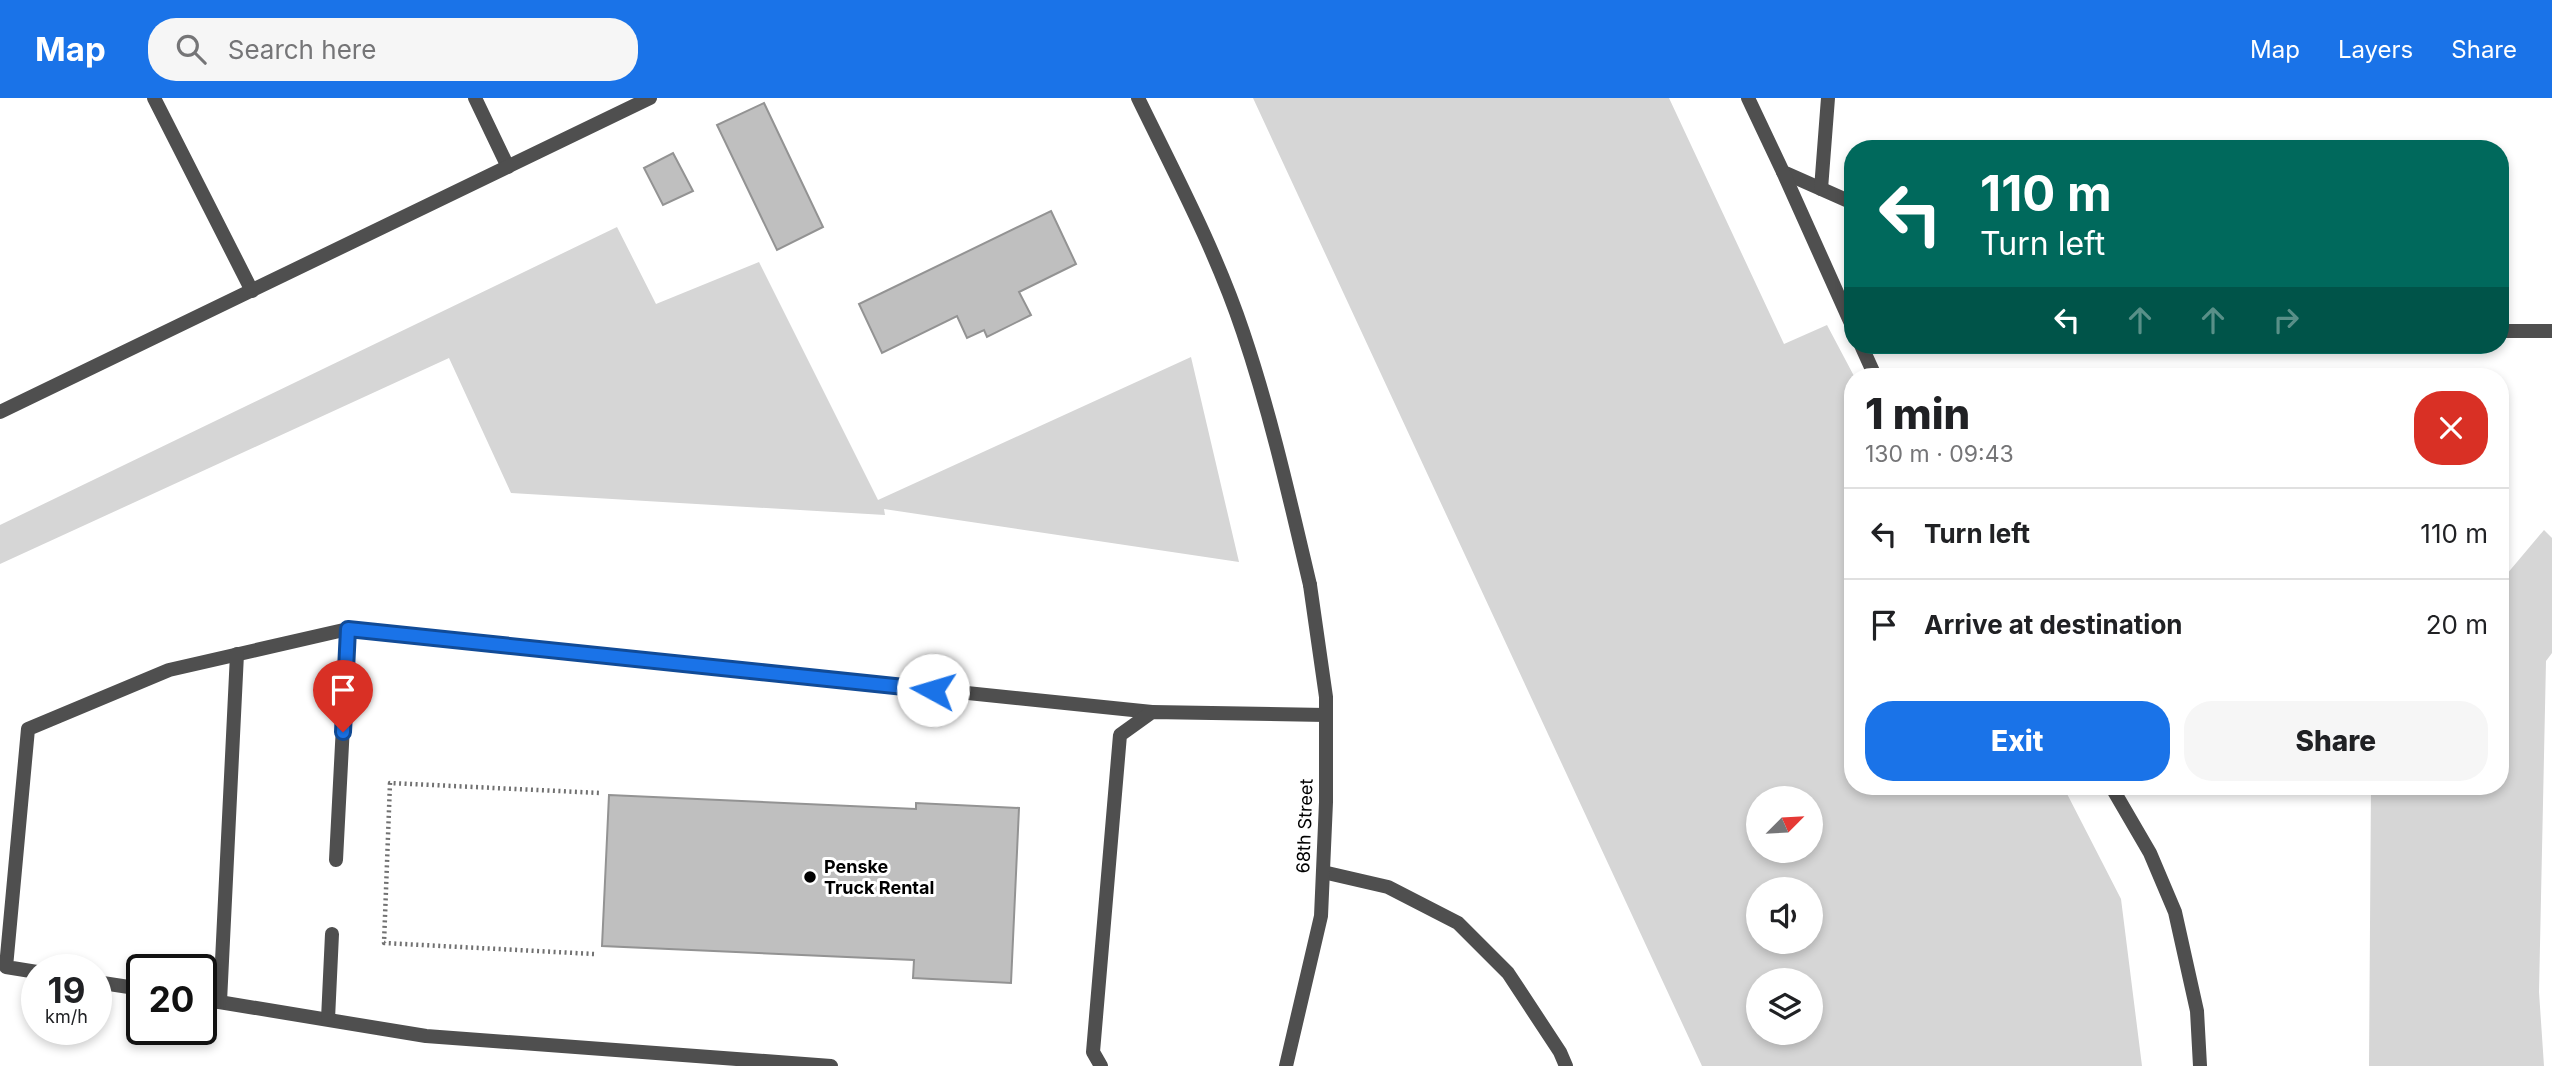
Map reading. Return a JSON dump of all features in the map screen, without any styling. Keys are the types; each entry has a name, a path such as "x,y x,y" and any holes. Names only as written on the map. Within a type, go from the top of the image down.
{"street":[{"path":"155,98 252,291"},
{"path":"475,98 508,167"},
{"path":"0,412 650,98"},
{"name":"68th Street","path":"1138,98 1194,212 1242,329 1274,430 1310,585 1326,697 1326,802 1321,916 1286,1066"},
{"path":"1748,98 1844,308"},
{"path":"1821,189 1828,98"},
{"path":"1783,172 1844,199"},
{"path":"2509,331 2552,331"},
{"path":"21,969 6,967 28,729 169,670 348,629 1152,712 1326,715"},
{"path":"336,860 348,629"},
{"path":"220,1002 237,654"},
{"path":"1101,1066 1093,1052 1120,735 1152,712"},
{"path":"2116,795 2150,852 2175,912 2197,1011 2200,1066"},
{"path":"1322,872 1388,887 1458,923 1508,973 1560,1052 1566,1066"},
{"path":"328,1019 332,934"},
{"path":"217,1002 426,1035 831,1066"}],"path":[{"path":"594,954 384,943 390,783 600,793"}],"shaded area":[{"path":"1253,98 1669,98 1784,344 1827,325 1850,368 1844,368 1844,795 2068,795 2121,899 2142,1066 1702,1066"},
{"path":"617,227 656,304 759,262 878,500 1191,357 1239,562 884,509 885,515 511,493 449,358 0,564 0,525"},
{"path":"2544,530 2552,538 2552,653 2546,661 2539,992 2544,1066 2369,1066 2371,795 2509,795 2509,572"}],"building":[{"path":"764,103 823,227 777,250 717,125"},
{"path":"673,153 693,191 663,205 644,168"},
{"path":"1051,211 1076,264 1019,292 1031,315 987,337 984,330 967,338 957,316 882,353 859,304"},
{"name":"Penske Truck Rental","path":"609,795 916,809 916,803 1019,808 1011,983 913,978 914,960 602,946"}],"place":[{"name":"Penske Truck Rental","path":"810,877"}],"route":[{"path":"343,732 348,629 933,690"}]}
